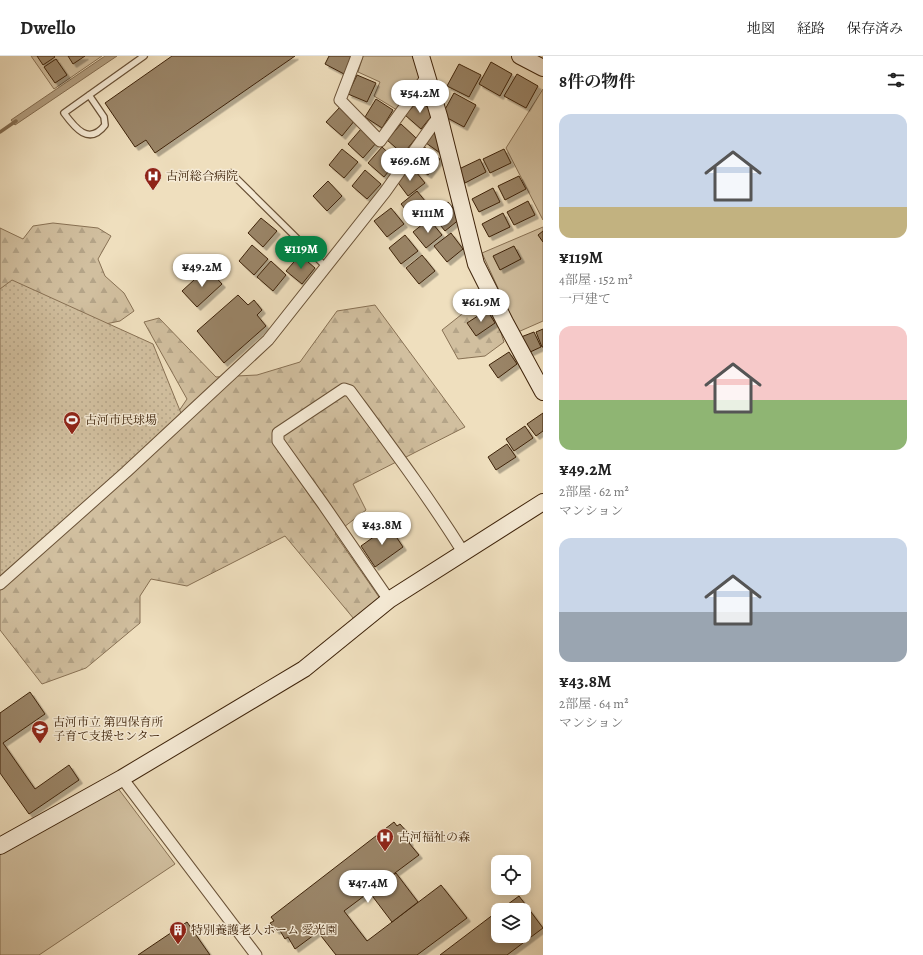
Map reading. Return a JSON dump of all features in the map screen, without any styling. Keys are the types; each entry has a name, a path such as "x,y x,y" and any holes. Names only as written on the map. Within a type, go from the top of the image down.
{"street":[{"path":"357,56 340,100 380,140 428,76"},
{"path":"420,56 428,76 439,116 476,264 505,322 543,392"},
{"path":"526,57 543,68"},
{"path":"0,584 245,363 268,340 385,192 439,116"},
{"path":"389,600 278,441 278,433 344,389 350,392 395,452 463,552"},
{"path":"0,846 122,778 304,669 389,600 543,502"},
{"path":"122,778 256,955"}],"lane":[{"path":"89,95 104,117 105,124 100,132 91,135 84,134 74,126 64,113 89,95 144,56"},
{"path":"231,173 326,267"}],"green space":[{"path":"31,56 102,56 54,89"},
{"path":"363,56 412,56 422,78 397,110 374,96 380,82 358,72"},
{"path":"543,89 543,220 506,148"},
{"path":"53,223 98,228 111,236 98,259 105,276 124,293 134,311 120,321 86,328 0,306 0,228 23,239 33,226"},
{"path":"543,227 543,321 518,332 482,253"},
{"name":"古河市民球場","path":"12,280 153,344 183,418 0,584 0,289"},
{"path":"476,303 495,315 504,342 485,356 458,359 442,330"},
{"path":"375,305 465,427 353,484 366,510 335,534 381,600 354,619 285,536 187,586 151,579 140,596 140,623 86,668 42,684 0,630 0,579 160,439 187,399 144,322 159,318 216,377 257,375 300,362 337,311"},
{"path":"117,787 175,864 39,955 0,955 0,853"}],"shaded area":[{"path":"105,56 117,56 15,125 11,120"}],"building":[{"path":"37,56 54,56 55,57 43,65"},
{"path":"68,56 85,56 73,64"},
{"path":"172,56 295,56 155,153 146,140 135,147 105,103"},
{"path":"329,56 353,56 344,74 325,64"},
{"path":"56,59 67,75 55,83 44,67"},
{"path":"491,62 512,74 500,96 479,84"},
{"path":"459,64 481,75 469,97 447,86"},
{"path":"517,74 538,86 526,108 504,96"},
{"path":"357,75 376,83 367,102 348,94"},
{"path":"454,93 476,105 464,127 442,115"},
{"path":"376,99 393,110 382,128 365,117"},
{"path":"419,100 434,113 421,129 405,115"},
{"path":"340,107 355,120 342,136 326,122"},
{"path":"401,124 416,138 403,154 387,140"},
{"path":"439,126 443,155 426,143"},
{"path":"361,129 377,142 363,158 348,144"},
{"path":"423,146 440,159 428,175 411,163"},
{"path":"382,147 397,161 384,177 368,163"},
{"path":"342,149 358,162 344,178 329,165"},
{"path":"504,149 511,163 490,173 483,159"},
{"path":"480,159 486,172 465,183 459,169"},
{"path":"412,167 425,183 408,196 396,180"},
{"path":"365,170 381,184 367,199 352,186"},
{"path":"519,176 526,189 505,200 498,186"},
{"path":"328,181 342,196 327,211 313,196"},
{"path":"493,188 500,202 479,212 472,199"},
{"path":"417,191 430,207 414,220 401,204"},
{"path":"528,201 535,215 514,225 507,212"},
{"path":"448,202 461,218 445,231 432,215"},
{"path":"391,208 404,224 387,237 374,221"},
{"path":"503,213 510,227 489,237 482,224"},
{"path":"261,218 277,231 263,247 248,233"},
{"path":"429,219 442,235 426,248 413,232"},
{"path":"543,231 543,242 538,235"},
{"path":"451,233 463,249 447,262 434,246"},
{"path":"405,235 418,251 401,264 389,248"},
{"path":"252,245 268,259 254,275 239,261"},
{"path":"514,246 521,259 500,270 493,256"},
{"path":"300,255 315,268 302,284 286,271"},
{"path":"422,255 435,271 419,284 406,268"},
{"path":"271,261 286,275 273,291 257,277"},
{"path":"207,268 222,284 197,307 182,291"},
{"path":"238,295 248,305 254,300 262,310 257,315 266,326 224,363 197,331"},
{"path":"487,310 495,323 476,336 467,323"},
{"path":"543,329 543,347 542,347 536,332"},
{"path":"534,332 541,347 528,353 521,337"},
{"path":"509,352 517,364 498,378 489,365"},
{"path":"543,413 543,431 536,436 527,424"},
{"path":"525,426 533,438 514,451 506,439"},
{"path":"507,444 516,457 496,470 488,457"},
{"path":"389,526 403,547 375,567 361,546"},
{"path":"30,692 45,714 3,743 35,789 69,765 79,780 29,814 0,773 0,713"},
{"path":"394,822 397,826 400,824 407,832 404,835 419,855 344,911 367,941 441,885 467,918 417,955 336,955 318,932 295,949 288,937 285,939 279,929 276,931 270,923 274,921 271,917"},
{"path":"396,873 418,902 392,922 370,893"},
{"path":"519,896 524,903 510,903"},
{"path":"531,912 543,928 531,937"},
{"path":"491,916 491,943 523,943 507,955 440,955"},
{"name":"特別養護老人ホーム 愛光園","path":"187,922 210,955 138,955"}],"waterway":[{"path":"0,132 16,121"}],"place":[{"name":"古河総合病院","path":"153,191"},
{"name":"古河市民球場","path":"72,435"},
{"name":"古河市立 第四保育所 子育て支援センター","path":"40,744"},
{"name":"古河福祉の森","path":"385,852"},
{"name":"特別養護老人ホーム 愛光園","path":"178,945"}]}
